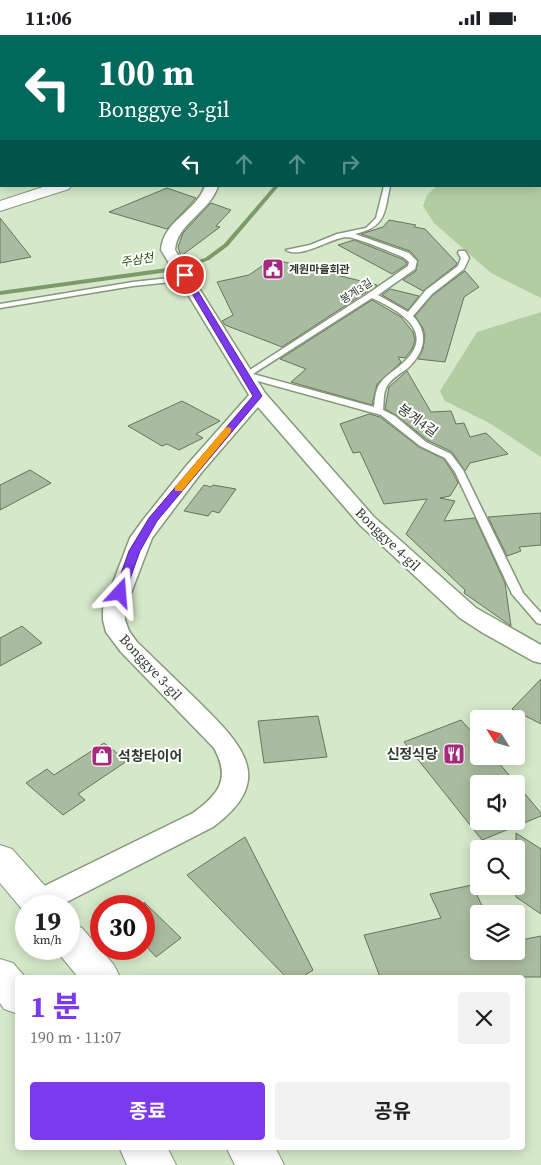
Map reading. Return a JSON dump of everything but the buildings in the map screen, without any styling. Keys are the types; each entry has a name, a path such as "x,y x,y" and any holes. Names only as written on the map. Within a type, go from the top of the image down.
{"street":[{"path":"0,206 60,187"},
{"path":"212,187 208,196 170,237 168,246 174,260 258,396"},
{"name":"Bonggye 4-gil","path":"258,396 367,521 439,587 478,621 541,655"},
{"name":"Bonggye 3-gil","path":"58,895 220,810 234,788 234,765 229,752 222,742 129,647 118,632 114,620 114,609 134,551 153,520 258,396"},
{"path":"0,859 31,895"},
{"path":"80,952 100,975"},
{"path":"0,975 15,993"},
{"path":"142,1150 154,1165"},
{"path":"250,1150 262,1165"}],"lane":[{"path":"290,250 312,247 347,234 368,229 379,219 387,187"},
{"name":"봉계3길","path":"246,375 372,295 412,267 413,261 406,255 347,234"},
{"path":"409,316 429,292 461,267 465,258 462,253"},
{"path":"0,306 186,277"},
{"path":"372,295 403,310 419,331 420,337 419,345 410,361 381,389 378,411"},
{"name":"봉계4길","path":"246,375 378,411 392,418 423,444 448,456 456,465 518,594 541,620"}],"green space":[{"path":"436,187 541,187 541,298 491,273 434,223 423,206 427,195"},
{"path":"541,312 541,457 491,424 445,401 440,391 477,332"}],"waterway":[{"name":"주삼천","path":"0,293 183,268 207,259 226,245 276,187"}],"slow traffic":[{"path":"178,489 228,430"}],"place":[{"name":"계원마을회관","path":"273,269"},
{"name":"신정식당","path":"454,754"},
{"name":"석창타이어","path":"102,756"}],"route":[{"path":"120,593 134,551 153,520 194,469 258,396 185,275"}]}
